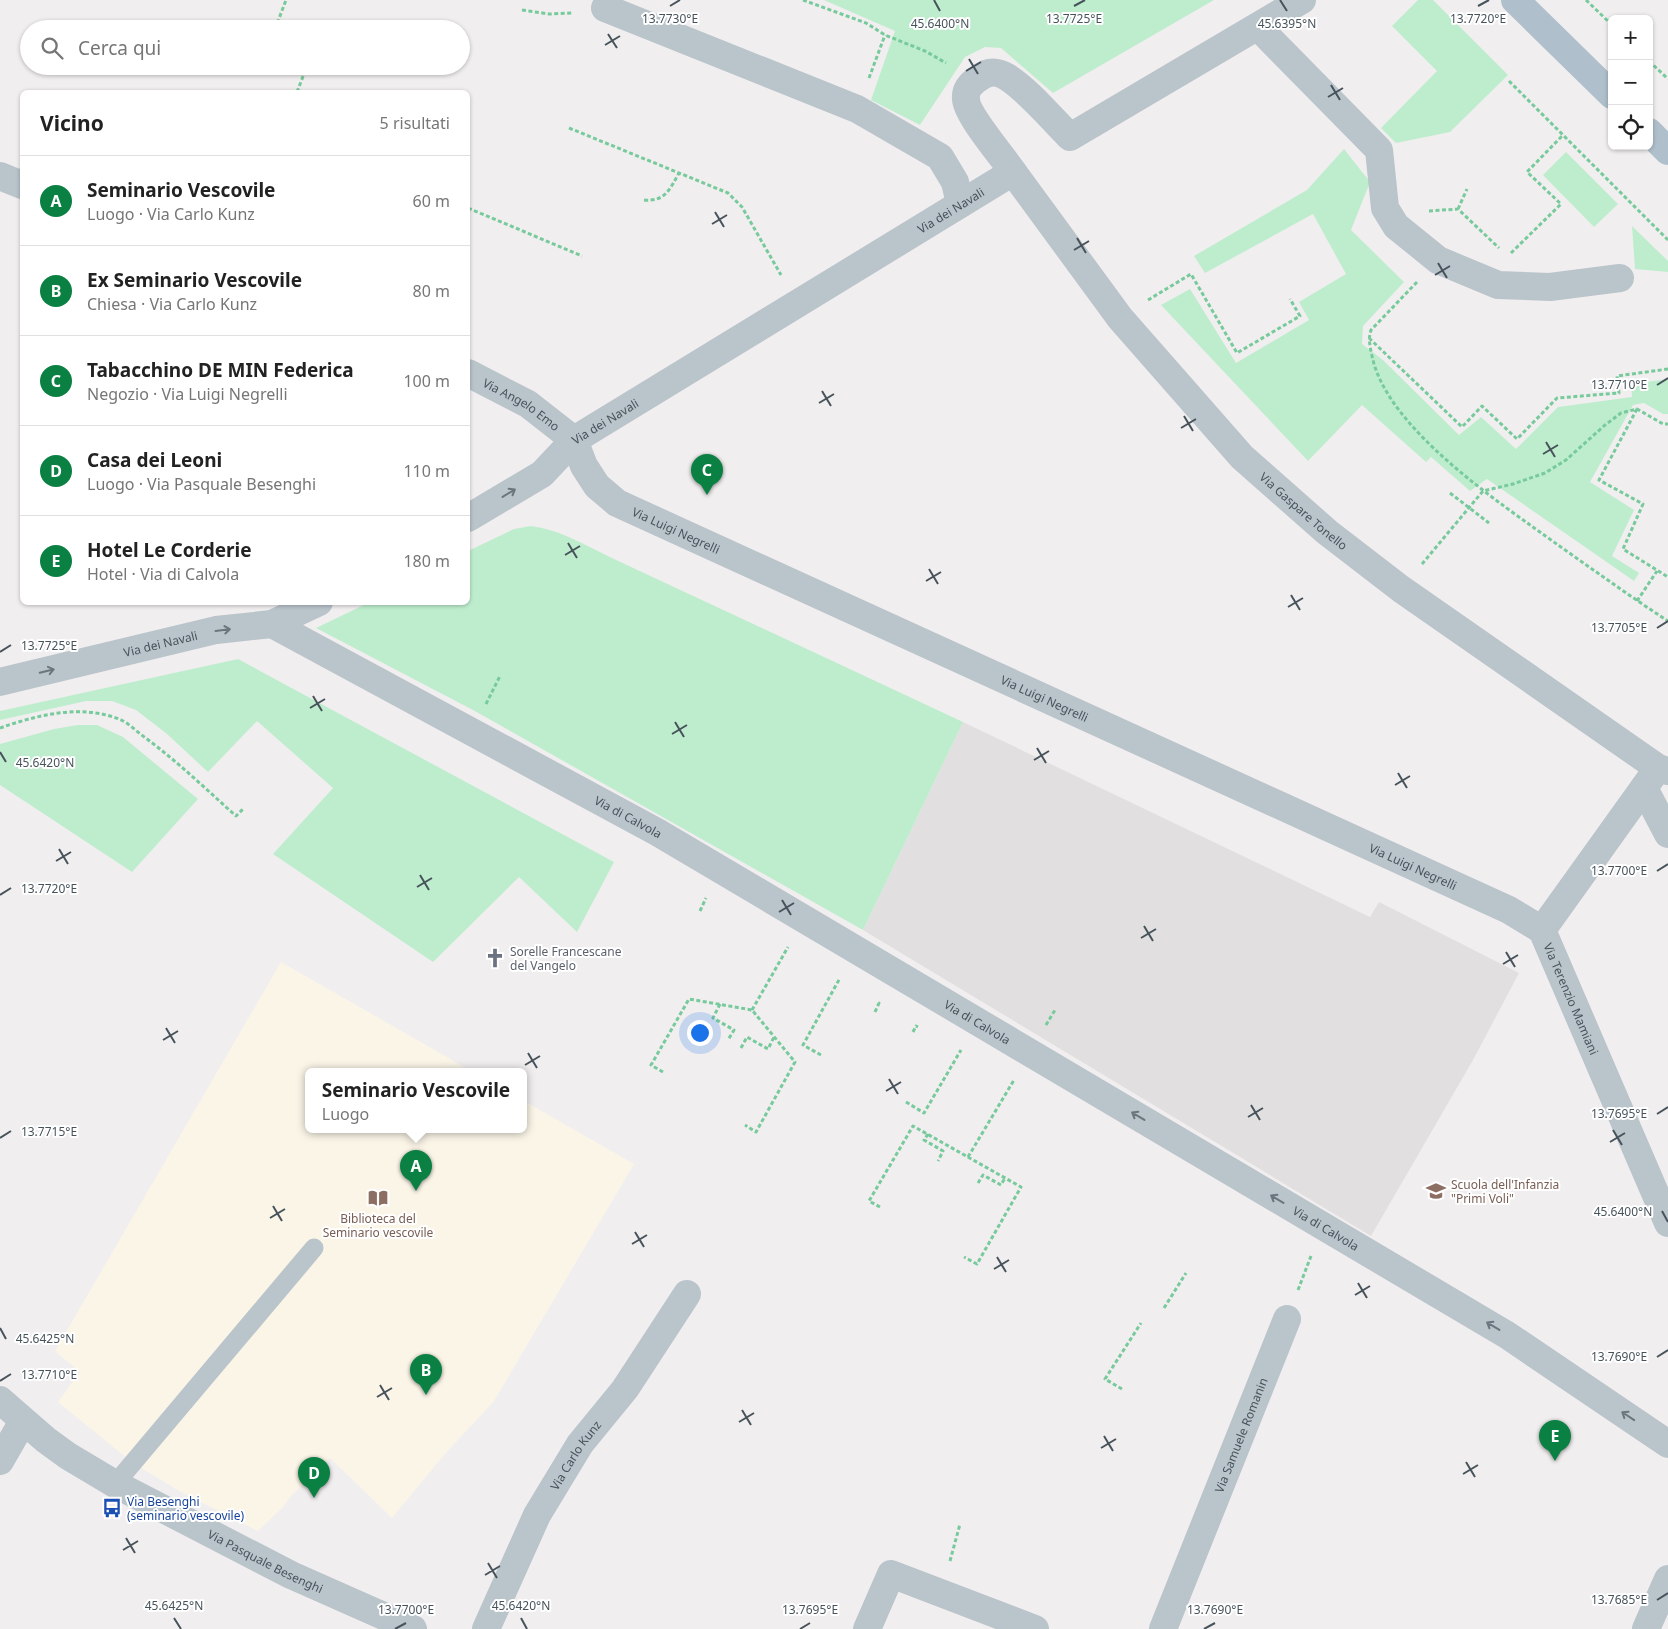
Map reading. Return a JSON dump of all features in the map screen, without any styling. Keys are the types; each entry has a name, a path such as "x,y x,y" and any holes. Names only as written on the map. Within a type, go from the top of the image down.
{"main road":[{"path":"1515,0 1608,91"},
{"path":"1653,136 1668,151"}],"street":[{"path":"1013,172 972,116 965,101 969,85 986,74 994,72 1006,76 1019,86 1070,137 1302,0"},
{"path":"605,8 856,109 940,157 955,182 960,204"},
{"path":"1258,27 1379,150 1385,208 1388,214 1396,226 1438,260 1498,285 1550,287 1620,278"},
{"name":"Via dei Navali","path":"470,517 542,474 574,440 1013,172"},
{"name":"Via Gaspare Tonello","path":"1013,172 1120,318 1242,457 1327,532 1401,589 1657,776"},
{"path":"0,176 20,184"},
{"name":"Via Angelo Emo","path":"470,375 528,404 574,440"},
{"name":"Via Luigi Negrelli","path":"574,440 584,466 597,486 617,503 1509,910 1542,930"},
{"name":"Via dei Navali","path":"0,682 216,630 272,624 313,605"},
{"name":"Via di Calvola","path":"272,624 658,832 1507,1335 1668,1444"},
{"path":"1657,776 1668,834"},
{"name":"Via Terenzio Mamiani","path":"1657,776 1542,930 1668,1223"},
{"name":"Via Carlo Kunz","path":"486,1629 537,1515 580,1444 625,1389 687,1294"},
{"name":"Via Samuele Romanin","path":"1163,1629 1287,1319"},
{"name":"Via Pasquale Besenghi","path":"0,1400 23,1421 68,1456 115,1484 291,1575 413,1629"},
{"path":"0,1461 23,1421"},
{"path":"867,1629 891,1574 1036,1629"},
{"path":"1646,1629 1668,1579"}],"lane":[{"path":"115,1484 314,1248"}],"path":[{"path":"278,20 286,0"},
{"path":"803,0 866,23 885,35 947,63 974,82"},
{"path":"1586,0 1608,21"},
{"path":"522,10 548,14 579,13 605,8"},
{"path":"856,109 885,35"},
{"path":"1653,65 1668,79"},
{"path":"298,90 304,75"},
{"path":"1509,81 1668,240"},
{"path":"569,128 728,193 742,207 782,276"},
{"path":"1508,256 1561,204 1528,172 1563,135"},
{"path":"644,200 653,201 662,198 671,188 679,173"},
{"path":"1458,209 1467,189"},
{"path":"470,209 582,256"},
{"path":"1388,214 1458,209 1500,249"},
{"path":"1438,260 1371,330 1369,338 1375,368 1393,402 1423,438 1483,491 1668,621"},
{"path":"1144,302 1191,274 1238,353 1300,316 1290,299"},
{"path":"1369,338 1462,426 1482,406 1517,439 1558,398 1618,392 1617,376 1668,369"},
{"path":"1637,409 1599,480 1644,504 1623,549 1668,577"},
{"path":"1420,566 1483,491 1545,474 1566,460 1621,413 1637,409 1663,424 1668,424"},
{"path":"1450,493 1489,523"},
{"path":"1637,601 1657,571"},
{"path":"485,707 500,676"},
{"path":"0,728 46,715 70,712 104,715 121,720 166,753 236,816 243,809"},
{"path":"752,1010 791,942"},
{"path":"821,1055 802,1045 843,973"},
{"path":"663,1072 651,1065 689,999 752,1010 795,1062 756,1132 745,1126"},
{"path":"720,1004 713,1018 734,1030 728,1040"},
{"path":"741,1048 747,1037 768,1049 774,1037"},
{"path":"906,1102 924,1113 964,1044"},
{"path":"968,1157 1019,1072"},
{"path":"880,1208 869,1200 913,1126 1021,1187 977,1264 964,1257"},
{"path":"928,1134 924,1140 943,1151 938,1161"},
{"path":"978,1183 983,1175 1001,1185 1005,1178"},
{"path":"1287,1319 1313,1250"},
{"path":"1164,1308 1186,1272"},
{"path":"1122,1389 1105,1379 1141,1323"},
{"path":"940,1593 960,1524"}],"shaded area":[{"path":"963,722 1370,917 1379,902 1519,973 1473,1060 1371,1236 863,930"},
{"path":"281,962 466,1068 305,1068 305,1133 527,1133 527,1103 634,1164 494,1401 443,1456 392,1518 330,1458 258,1531 181,1492 133,1463 58,1402 80,1372 55,1351"}],"green space":[{"path":"824,0 1214,0 1053,93 1001,48 985,47 965,57 920,125 871,100 895,31"},
{"path":"1418,0 1433,0 1508,75 1450,132 1396,143 1381,128 1437,71 1392,26"},
{"path":"1344,149 1370,182 1351,230 1404,282 1363,326 1362,344 1383,360 1459,435 1481,417 1516,449 1558,407 1632,397 1631,384 1668,379 1668,414 1663,414 1644,403 1633,405 1590,482 1634,510 1612,556 1639,573 1634,581 1487,479 1470,491 1431,457 1426,462 1362,405 1308,461 1161,305 1190,289 1236,363 1309,320 1299,302 1346,274 1313,214 1205,273 1194,256 1307,190"},
{"path":"1566,152 1618,204 1594,227 1543,175"},
{"path":"1632,226 1668,261 1668,272 1635,269"},
{"path":"531,526 553,531 574,539 963,722 863,930 473,710 316,628 364,605 470,605 470,550 514,529"},
{"path":"238,659 614,862 577,932 519,877 433,962 273,854 333,788 257,721 208,772 167,734 136,710 112,701 86,701 0,720 0,711"},
{"path":"78,725 97,725 123,737 198,799 132,872 0,785 0,744 54,729"}],"place":[{"name":"Tabacchino DE MIN Federica","path":"707,495"},
{"name":"Sorelle Francescane del Vangelo","path":"495,958"},
{"name":"Seminario Vescovile","path":"416,1191"},
{"name":"Scuola dell'Infanzia \"Primi Voli\"","path":"1436,1191"},
{"name":"Biblioteca del Seminario vescovile","path":"378,1198"},
{"name":"Ex Seminario Vescovile","path":"426,1395"},
{"name":"Hotel Le Corderie","path":"1555,1461"},
{"name":"Casa dei Leoni","path":"314,1498"},
{"name":"Via Besenghi (seminario vescovile)","path":"112,1508"}]}
